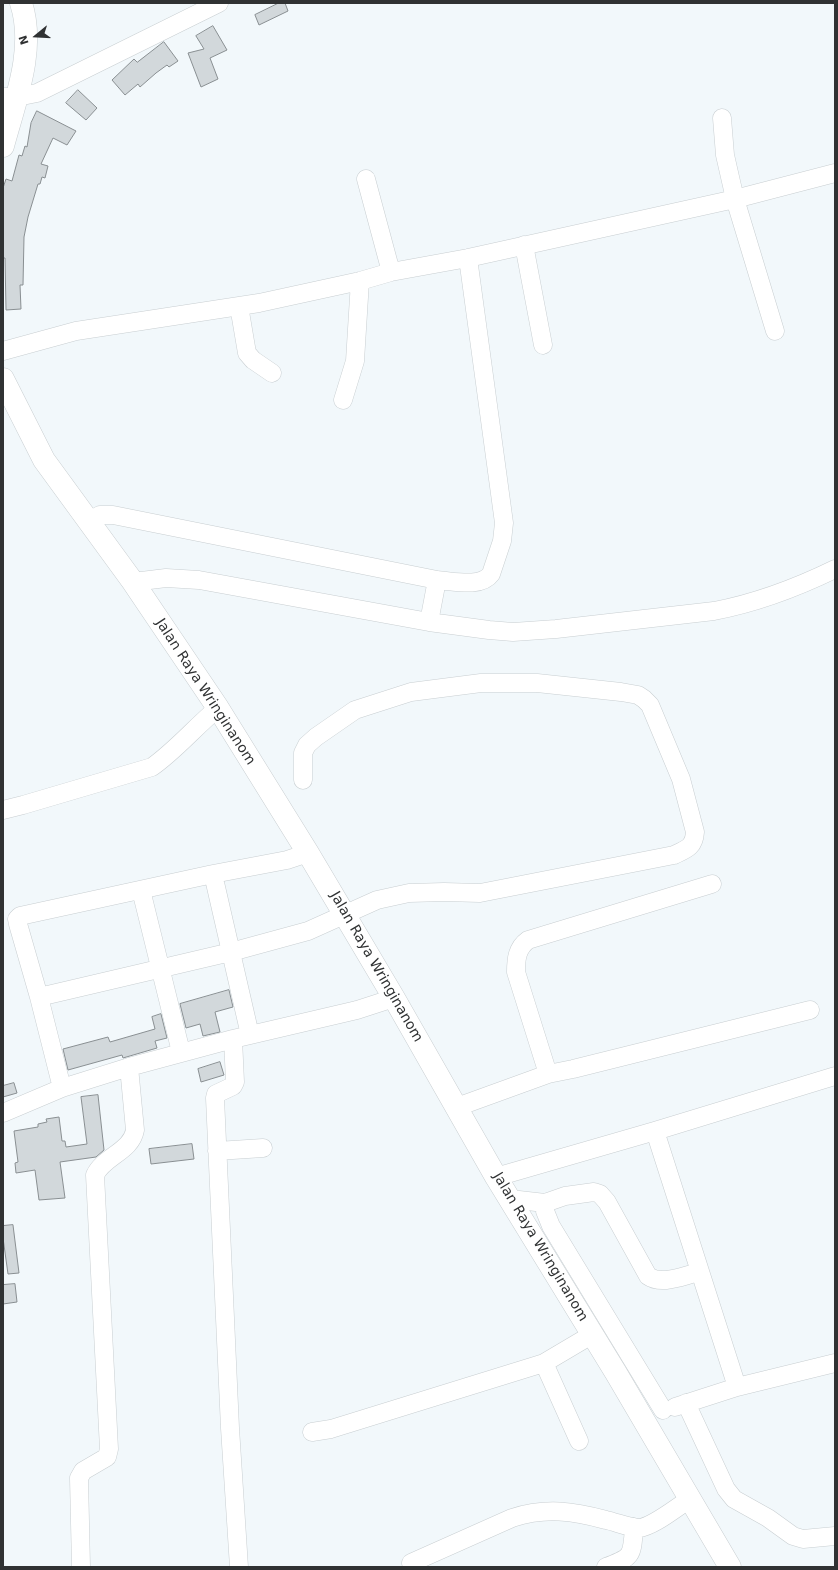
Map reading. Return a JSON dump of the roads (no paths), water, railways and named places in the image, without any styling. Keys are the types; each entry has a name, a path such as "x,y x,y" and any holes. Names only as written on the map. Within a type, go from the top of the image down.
{"main road":[{"path":"3,146 10,97 23,75 26,45 21,3"},
{"name":"Jalan Raya Wringinanom","path":"3,380 44,460 133,582 204,720 308,853 394,998 496,1176 593,1334 730,1567"}],"street":[{"path":"10,97 37,93 50,88 219,3"},
{"path":"722,118 725,155 734,199 774,331"},
{"path":"3,351 76,331 239,306 360,281 391,272 468,258 734,199 835,172"},
{"path":"366,179 391,272"},
{"path":"524,245 543,345"},
{"path":"89,521 100,515 113,515 437,580 476,583 488,579 491,574 504,532 504,523 468,258"},
{"path":"343,400 355,361 360,281"},
{"path":"239,306 244,345 247,352 253,360 272,373"},
{"path":"133,582 166,578 199,580 429,622 489,630 530,631 714,611 762,599 835,569"},
{"path":"429,622 437,580"},
{"path":"39,997 231,952 316,927 377,900 409,893 444,892 480,894 674,855 684,851 695,841 695,832 681,779 650,705 638,696 621,692 537,683 481,683 411,692 355,710 316,737 303,753 303,780"},
{"path":"3,810 152,767 204,720"},
{"path":"62,1088 39,997 18,924 17,919 20,916 279,861 308,853"},
{"path":"213,874 250,1035"},
{"path":"548,1074 516,972 516,961 521,945 528,940 712,884"},
{"path":"141,890 181,1052"},
{"path":"3,1113 62,1088 129,1067 181,1052 366,1007 394,998"},
{"path":"457,1107 548,1074 810,1010"},
{"path":"233,1039 236,1082 233,1086 216,1094 215,1098 230,1428 239,1567"},
{"path":"81,1567 79,1478 83,1471 107,1456 109,1449 95,1175 98,1170 117,1155 134,1138 136,1130 129,1067"},
{"path":"496,1176 655,1131 835,1076"},
{"path":"655,1131 736,1387"},
{"path":"217,1151 263,1148"},
{"path":"510,1199 545,1203 565,1196 584,1192 594,1192 600,1194 607,1202 648,1276 655,1280 663,1280 700,1272"},
{"path":"545,1203 545,1211 551,1226 663,1410"},
{"path":"312,1432 331,1429 548,1361 593,1334"},
{"path":"548,1361 579,1441"},
{"path":"642,1417 736,1387 835,1363"},
{"path":"686,1403 726,1489 734,1500 768,1518 793,1536 803,1539 835,1536"},
{"path":"410,1563 512,1518 528,1513 565,1511 585,1514 638,1528 658,1519 690,1499"},
{"path":"606,1567 623,1561 630,1555 633,1549 634,1527"}]}
